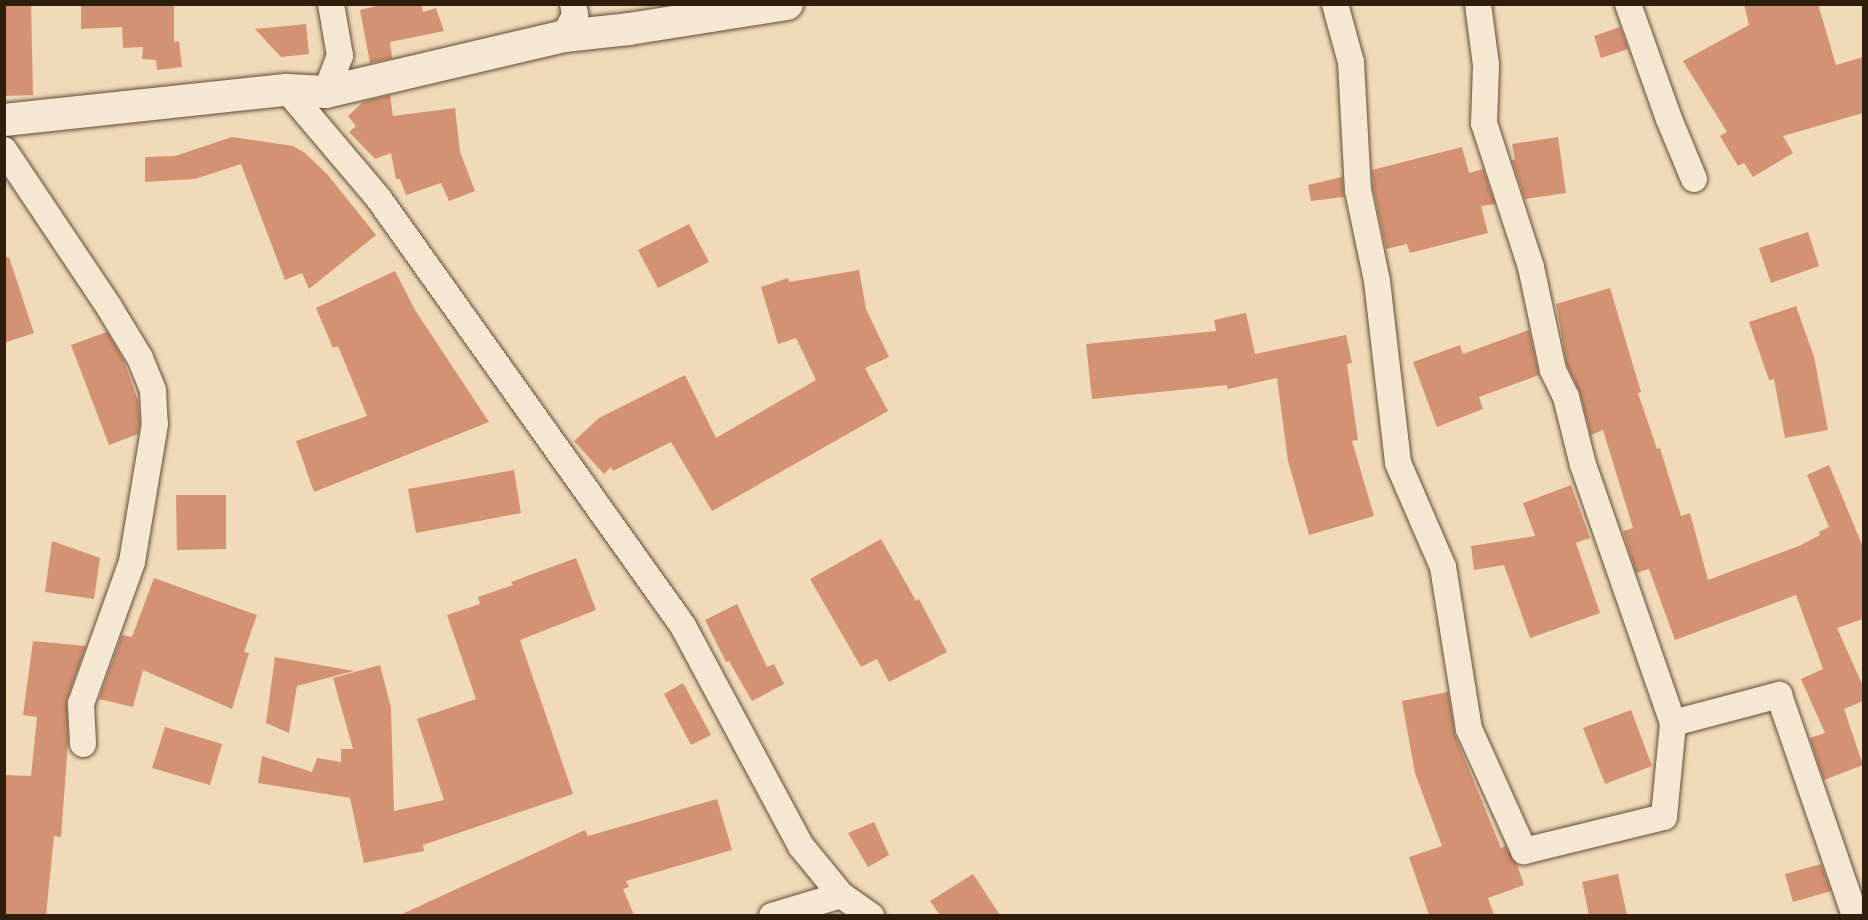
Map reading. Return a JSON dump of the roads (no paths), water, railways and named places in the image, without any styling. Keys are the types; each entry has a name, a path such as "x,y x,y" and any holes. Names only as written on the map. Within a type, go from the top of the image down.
{"street":[{"path":"326,92 340,56 331,4"},
{"path":"564,36 574,15 573,4"},
{"path":"1335,4 1351,62 1358,190 1377,281 1398,463 1443,567 1469,729 1524,851 1665,817 1673,723 1583,465 1566,396 1553,370 1531,267 1484,123 1486,65 1478,4"},
{"path":"1628,4 1669,119 1694,179"},
{"path":"4,120 287,90 326,92 564,36 780,5"},
{"path":"287,90 379,199 683,626 801,846 841,895 871,915"},
{"path":"4,150 109,307 140,358 153,391 154,424 132,562 89,675 89,688 81,704 83,744"},
{"path":"1673,723 1779,695 1855,915"},
{"path":"772,915 841,895"}]}
